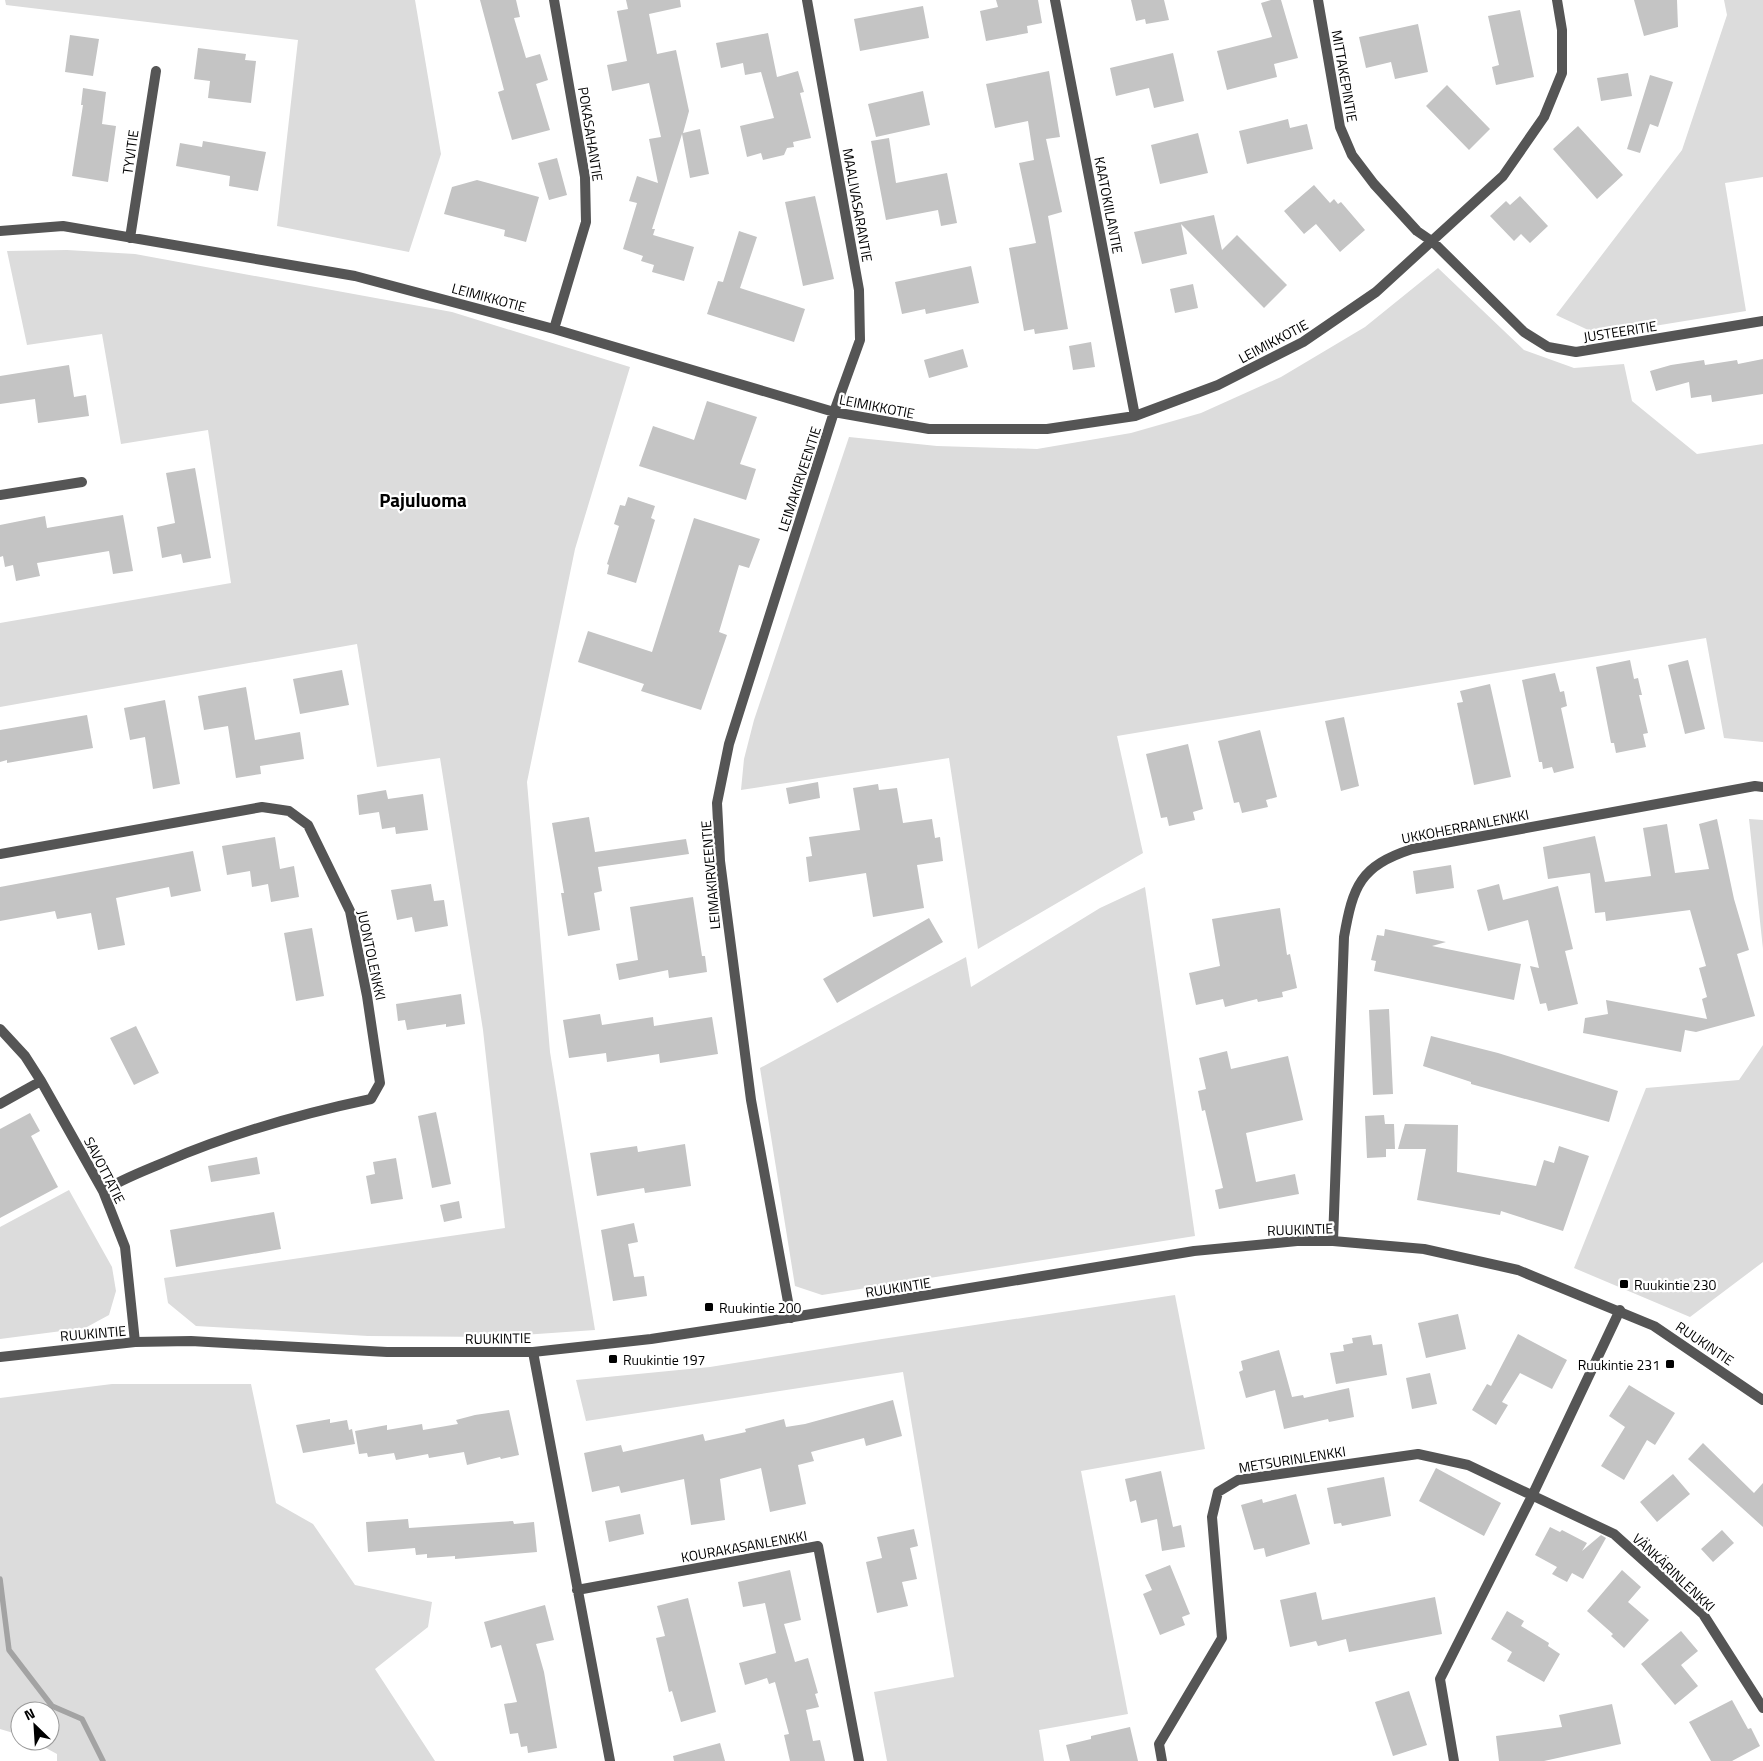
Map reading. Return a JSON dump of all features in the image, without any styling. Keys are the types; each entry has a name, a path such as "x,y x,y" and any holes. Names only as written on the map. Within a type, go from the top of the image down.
{"street":[{"name":"POKASAHANTIE","path":"554,0 585,176 586,222 554,328"},
{"name":"MAALIVASARANTIE","path":"807,0 859,290 860,340 834,412"},
{"name":"KAATOKIILANTIE","path":"1055,0 1135,416"},
{"name":"MITTAKEPINTIE","path":"1318,0 1340,127 1352,155 1374,184 1417,231 1433,242"},
{"name":"LEIMIKKOTIE","path":"0,231 64,226 355,276 554,328 834,412 928,429 1048,429 1135,416 1218,385 1303,342 1376,292 1433,242 1502,176 1544,117 1562,73 1562,30 1557,0"},
{"name":"TYVITIE","path":"130,238 156,71"},
{"name":"JUSTEERITIE","path":"1433,242 1524,332 1548,346 1576,352 1763,321"},
{"name":"LEIMAKIRVEENTIE","path":"791,1318 751,1100 720,861 717,803 729,744 834,412"},
{"path":"0,495 82,482"},
{"name":"UKKOHERRANLENKKI","path":"1333,1241 1344,937 1350,904 1356,887 1368,872 1390,856 1412,849 1755,786 1763,787"},
{"name":"JUONTOLENKKI","path":"0,854 262,807 289,811 308,825 350,910 367,996 380,1083 371,1099 318,1110 257,1127 195,1149 116,1183 103,1191"},
{"name":"SAVOTTATIE","path":"0,1029 25,1056 41,1081 103,1191 125,1247 135,1342"},
{"path":"0,1104 41,1081"},
{"name":"RUUKINTIE","path":"0,1357 135,1342 191,1341 387,1352 533,1352 651,1339 791,1318 1194,1251 1297,1241 1333,1241 1424,1249 1518,1270 1620,1310 1662,1331 1763,1400"},
{"path":"1454,1761 1440,1679 1532,1496 1620,1310"},
{"path":"533,1352 610,1761"},
{"name":"METSURINLENKKI","path":"1162,1761 1159,1744 1222,1638 1212,1517 1218,1492 1238,1480 1418,1454 1468,1465 1532,1496"},
{"name":"VÄNKÄRINLENKKI","path":"1532,1496 1614,1534 1703,1614 1763,1708"},
{"name":"KOURAKASANLENKKI","path":"577,1590 818,1546 859,1761"}],"shaded area":[{"path":"5,0 415,0 441,154 409,252 277,226 298,40 6,5"},
{"path":"1724,0 1763,0 1763,177 1725,183 1746,311 1599,335 1556,315 1682,150 1727,15"},
{"path":"67,250 135,254 452,312 630,367 575,549 527,782 550,1052 595,1330 493,1337 368,1336 196,1326 168,1303 164,1278 505,1228 483,1030 440,758 377,767 357,644 0,707 0,623 231,583 208,430 121,444 102,334 27,345 7,251"},
{"path":"1438,268 1524,350 1574,368 1624,364 1632,401 1697,454 1763,444 1763,742 1724,738 1706,638 1117,736 1143,853 978,949 949,758 741,790 744,759 754,720 849,437 937,446 1037,449 1131,433 1201,413 1281,377 1365,327"},
{"path":"1749,819 1763,820 1763,949"},
{"path":"1145,887 1195,1236 822,1295 795,1286 760,1068 966,957 971,987 1100,908"},
{"path":"1763,1045 1763,1262 1690,1317 1574,1268 1646,1088 1739,1080"},
{"path":"69,1190 112,1267 116,1291 109,1315 85,1328 0,1339 0,1227"},
{"path":"1175,1295 1205,1449 1081,1471 1128,1714 1039,1730 1044,1761 887,1761 874,1692 954,1677 903,1372 586,1421 576,1380 710,1367"},
{"path":"112,1384 251,1384 276,1503 313,1524 355,1585 432,1602 428,1627 375,1669 435,1761 57,1761 57,1754 51,1751 60,1751 60,1701 10,1701 10,1732 0,1729 0,1398"}],"building":[{"path":"480,0 516,0 520,17 514,18 526,58 540,54 548,80 536,84 550,130 512,140 498,92 504,90"},
{"path":"626,0 680,0 681,7 649,14 657,54 676,50 689,111 683,133 700,129 709,174 690,178 682,134 652,229 655,229 653,235 694,247 684,281 652,272 654,265 641,261 643,256 623,249 637,203 629,201 637,176 658,183 649,139 661,137 649,83 612,91 607,65 627,61 617,11 628,9"},
{"path":"996,0 1038,0 1042,23 1027,26 1028,33 986,41 980,11 998,7"},
{"path":"1131,0 1164,0 1169,20 1146,24 1145,19 1136,21"},
{"path":"1281,0 1298,58 1274,64 1277,77 1227,90 1217,51 1272,37 1261,3"},
{"path":"1634,0 1677,0 1678,27 1644,36"},
{"path":"923,6 929,38 860,51 854,19"},
{"path":"1520,10 1534,77 1496,85 1492,67 1499,65 1488,16"},
{"path":"1418,24 1428,72 1395,79 1391,62 1366,68 1359,37"},
{"path":"768,33 777,77 798,71 804,92 800,93 811,138 793,142 794,147 787,148 784,155 763,160 761,153 747,157 740,126 774,118 761,72 745,75 743,63 721,68 716,43"},
{"path":"70,35 99,39 93,76 65,72"},
{"path":"198,48 246,54 245,60 256,61 251,103 208,98 210,81 194,79"},
{"path":"1173,53 1184,101 1154,108 1149,88 1116,96 1110,68"},
{"path":"1049,71 1060,137 1046,139 1062,212 1048,216 1068,329 1035,334 1034,329 1024,331 1009,248 1036,243 1019,163 1034,160 1028,121 995,128 986,84"},
{"path":"1628,73 1632,96 1601,101 1597,78"},
{"path":"1650,75 1673,82 1658,127 1650,124 1640,153 1627,149"},
{"path":"1447,85 1490,129 1469,150 1426,106"},
{"path":"83,88 106,92 102,124 116,126 108,182 72,176 83,105 81,105"},
{"path":"923,91 930,125 876,137 868,104"},
{"path":"1288,119 1290,128 1307,124 1313,149 1247,164 1239,131"},
{"path":"1578,126 1623,175 1597,199 1553,149"},
{"path":"1198,133 1208,173 1160,184 1151,145"},
{"path":"889,138 896,183 947,173 957,223 941,226 938,210 886,220 871,141"},
{"path":"203,141 266,152 258,191 229,186 230,176 176,166 180,143 202,147"},
{"path":"557,158 567,195 549,200 538,163"},
{"path":"477,180 539,197 526,242 504,236 505,230 444,214 452,187"},
{"path":"1314,185 1330,203 1334,199 1338,204 1341,202 1365,230 1340,252 1316,224 1304,234 1284,211"},
{"path":"815,196 834,279 803,286 785,202"},
{"path":"1520,196 1548,226 1530,243 1521,234 1514,241 1490,216 1506,201 1510,205"},
{"path":"1214,215 1222,250 1237,235 1287,285 1264,308 1181,224 1187,254 1142,264 1134,232"},
{"path":"739,231 757,237 740,288 805,309 794,342 707,314 718,281 723,282"},
{"path":"971,266 979,303 926,314 925,309 902,314 895,282"},
{"path":"1193,284 1198,308 1175,313 1170,289"},
{"path":"1091,342 1095,367 1073,370 1069,346"},
{"path":"963,349 968,367 929,378 924,360"},
{"path":"1763,359 1763,394 1712,402 1711,395 1691,398 1689,382 1656,391 1650,371 1671,365 1704,360 1705,365 1737,360 1738,364"},
{"path":"69,365 74,397 86,395 89,416 38,423 35,399 0,404 0,376"},
{"path":"707,401 757,417 740,464 756,469 746,500 639,466 653,426 694,440"},
{"path":"195,468 211,558 183,563 181,554 162,558 157,527 175,523 166,473"},
{"path":"628,497 655,506 651,518 655,520 636,583 607,574 609,565 607,564 619,526 614,524 620,505 625,506"},
{"path":"123,515 133,571 113,574 109,551 37,563 40,576 16,581 13,565 5,567 3,556 0,557 0,525 45,516 47,528"},
{"path":"694,518 760,539 749,568 739,565 719,632 727,635 701,710 641,691 644,684 578,662 588,631 652,652"},
{"path":"1630,660 1634,679 1638,678 1642,695 1639,695 1648,733 1643,734 1646,747 1616,753 1614,743 1611,743 1596,667"},
{"path":"1688,660 1705,729 1685,734 1668,665"},
{"path":"342,670 349,705 300,714 293,679"},
{"path":"1555,673 1560,692 1564,691 1567,706 1561,708 1574,768 1554,773 1552,767 1543,769 1542,762 1539,762 1522,680"},
{"path":"1490,684 1511,777 1474,785 1457,703 1463,702 1460,691"},
{"path":"246,687 255,740 300,732 304,759 260,766 261,774 236,778 228,726 204,730 198,696"},
{"path":"165,700 180,784 153,789 145,737 130,740 124,708"},
{"path":"87,715 93,748 7,763 7,760 0,762 0,730"},
{"path":"1344,717 1359,786 1341,791 1325,721"},
{"path":"1260,730 1277,797 1266,800 1268,807 1242,813 1239,802 1234,803 1218,741"},
{"path":"1188,744 1203,809 1193,812 1195,820 1169,826 1167,817 1161,818 1146,754"},
{"path":"818,782 820,798 789,804 786,788"},
{"path":"878,784 879,790 897,788 903,823 932,819 935,838 940,837 943,861 917,865 924,908 873,917 866,873 809,882 806,857 812,856 809,837 860,830 853,788"},
{"path":"386,790 388,799 423,794 428,830 396,834 395,827 382,829 379,812 359,815 357,795"},
{"path":"589,817 595,852 686,839 689,854 598,867 602,891 594,893 600,930 568,936 561,893 564,893 552,823"},
{"path":"1717,819 1734,899 1749,950 1737,954 1755,1016 1696,1032 1685,1030 1681,1052 1583,1033 1585,1018 1608,1014 1606,1000 1707,1019 1702,999 1707,997 1699,968 1706,966 1690,910 1606,921 1605,912 1595,913 1590,873 1548,879 1543,847 1595,836 1605,882 1651,876 1643,828 1667,824 1675,873 1709,869 1699,824"},
{"path":"275,837 280,869 294,866 299,897 271,902 268,884 252,887 250,871 227,875 222,846"},
{"path":"193,851 201,891 171,897 169,887 116,898 125,945 98,950 91,913 57,919 55,911 0,921 0,887"},
{"path":"1451,865 1454,888 1416,894 1413,871"},
{"path":"431,884 434,901 444,900 448,926 415,932 412,917 397,920 391,890"},
{"path":"1499,884 1503,900 1558,886 1573,949 1565,951 1578,1004 1548,1011 1546,1003 1540,1004 1530,966 1539,968 1528,920 1488,931 1477,890"},
{"path":"693,897 702,956 705,956 707,972 669,978 668,970 619,980 616,964 638,960 630,907"},
{"path":"1280,908 1287,955 1290,954 1297,988 1282,992 1283,997 1258,1002 1257,999 1225,1007 1223,999 1196,1005 1189,973 1220,966 1212,919"},
{"path":"929,918 943,942 837,1003 823,979"},
{"path":"312,928 324,996 296,1001 284,933"},
{"path":"1385,929 1446,942 1432,946 1521,964 1514,1000 1374,971 1376,961 1371,960 1377,935 1384,936"},
{"path":"461,994 465,1024 446,1027 446,1024 407,1030 405,1020 398,1021 396,1004"},
{"path":"1389,1009 1393,1094 1373,1095 1369,1010"},
{"path":"600,1014 602,1025 653,1017 654,1026 712,1017 718,1054 660,1063 659,1054 607,1062 606,1053 569,1058 563,1020"},
{"path":"136,1026 159,1073 134,1085 110,1038"},
{"path":"1431,1036 1498,1053 1618,1091 1609,1122 1471,1084 1471,1082 1423,1066"},
{"path":"1227,1051 1231,1069 1288,1056 1303,1120 1246,1133 1256,1182 1295,1174 1299,1194 1219,1209 1215,1190 1223,1188 1205,1110 1202,1111 1198,1091 1206,1089 1199,1058"},
{"path":"436,1112 451,1184 432,1188 418,1116"},
{"path":"30,1113 40,1131 31,1136 58,1187 0,1218 0,1129"},
{"path":"1384,1115 1385,1124 1394,1124 1395,1149 1386,1149 1386,1157 1367,1158 1365,1116"},
{"path":"1405,1124 1458,1125 1457,1172 1536,1186 1544,1160 1554,1163 1559,1146 1589,1156 1563,1231 1501,1211 1500,1215 1417,1200 1426,1149 1398,1149"},
{"path":"685,1144 691,1186 645,1193 644,1188 597,1196 590,1153 637,1146 638,1152"},
{"path":"257,1157 260,1174 211,1182 208,1166"},
{"path":"396,1158 403,1199 371,1204 366,1176 375,1174 373,1162"},
{"path":"459,1201 462,1218 444,1222 440,1205"},
{"path":"274,1212 281,1249 176,1267 170,1230"},
{"path":"634,1223 638,1242 628,1244 634,1277 644,1276 647,1296 613,1301 601,1230"},
{"path":"1458,1314 1466,1349 1426,1358 1418,1323"},
{"path":"1518,1334 1567,1360 1552,1389 1520,1373 1502,1402 1508,1405 1496,1425 1472,1410 1487,1384 1491,1386"},
{"path":"1371,1335 1373,1345 1382,1344 1387,1375 1336,1384 1330,1353 1344,1351 1343,1345 1353,1343 1352,1338"},
{"path":"1279,1350 1292,1397 1303,1395 1304,1398 1349,1388 1354,1417 1329,1422 1328,1419 1284,1429 1275,1390 1246,1398 1239,1372 1243,1370 1241,1361"},
{"path":"1430,1373 1437,1404 1412,1409 1406,1378"},
{"path":"1629,1385 1675,1413 1655,1445 1647,1440 1624,1480 1601,1466 1625,1427 1609,1416"},
{"path":"893,1400 902,1436 866,1446 864,1438 811,1452 814,1461 798,1465 806,1504 770,1512 761,1468 720,1479 725,1520 691,1525 684,1479 621,1493 619,1486 592,1492 584,1453 621,1445 623,1452 703,1434 705,1441 746,1432 745,1429 784,1419 786,1427 805,1424"},
{"path":"509,1410 519,1455 501,1459 500,1457 467,1465 464,1452 429,1458 428,1454 396,1460 394,1453 368,1457 367,1453 359,1454 355,1431 387,1425 387,1430 422,1424 423,1430 458,1424 456,1420 475,1415"},
{"path":"330,1419 330,1423 347,1420 349,1430 352,1429 355,1444 303,1453 296,1425"},
{"path":"1703,1443 1754,1493 1763,1483 1763,1527 1688,1459"},
{"path":"1436,1468 1501,1503 1484,1536 1419,1501"},
{"path":"1161,1471 1173,1527 1181,1525 1185,1547 1162,1551 1157,1519 1141,1523 1136,1500 1130,1502 1125,1479"},
{"path":"1673,1474 1690,1494 1657,1522 1640,1502"},
{"path":"1384,1477 1391,1516 1342,1526 1341,1523 1334,1524 1327,1488"},
{"path":"1296,1494 1310,1544 1266,1557 1264,1548 1254,1550 1241,1505 1262,1499 1263,1503"},
{"path":"640,1514 644,1534 609,1542 605,1521"},
{"path":"408,1519 409,1528 513,1521 514,1524 534,1522 537,1552 455,1559 455,1556 427,1558 427,1554 416,1555 415,1548 368,1552 366,1522"},
{"path":"1550,1527 1560,1532 1562,1530 1587,1543 1582,1551 1601,1535 1606,1538 1583,1579 1572,1573 1567,1582 1552,1574 1557,1567 1535,1555"},
{"path":"914,1529 918,1546 910,1548 917,1579 902,1582 908,1606 877,1613 866,1562 882,1558 877,1537"},
{"path":"1722,1530 1734,1543 1713,1562 1701,1549"},
{"path":"1170,1565 1190,1614 1182,1617 1185,1625 1160,1635 1143,1594 1152,1590 1145,1575"},
{"path":"790,1570 801,1620 784,1624 795,1662 808,1658 818,1693 815,1694 819,1707 806,1710 813,1741 820,1740 825,1761 790,1761 784,1735 789,1734 775,1682 769,1684 767,1678 745,1685 739,1663 776,1653 765,1603 743,1607 738,1582"},
{"path":"1622,1570 1641,1587 1628,1602 1649,1620 1624,1648 1611,1636 1613,1634 1587,1611"},
{"path":"1316,1592 1322,1620 1435,1597 1442,1634 1349,1652 1346,1639 1318,1646 1316,1641 1290,1647 1280,1600"},
{"path":"688,1598 716,1712 681,1722 672,1691 669,1692 656,1638 665,1636 657,1606"},
{"path":"545,1605 554,1640 536,1644 544,1672 557,1748 528,1753 527,1746 521,1747 518,1733 510,1734 504,1704 517,1702 501,1645 491,1648 484,1622"},
{"path":"1507,1611 1524,1621 1521,1626 1549,1643 1548,1646 1560,1654 1544,1682 1507,1661 1512,1652 1491,1639"},
{"path":"1681,1631 1698,1651 1681,1665 1698,1686 1675,1705 1641,1664"},
{"path":"1409,1691 1427,1745 1393,1756 1375,1702"},
{"path":"1732,1700 1748,1729 1751,1728 1760,1746 1732,1761 1711,1761 1689,1722"},
{"path":"1612,1704 1621,1744 1544,1761 1499,1761 1496,1736 1562,1727 1559,1715"},
{"path":"1130,1727 1138,1761 1070,1761 1066,1745 1091,1739 1091,1736"},
{"path":"720,1743 725,1761 674,1761 673,1756"}],"waterway":[{"name":"Pajuluoma","path":"0,1579 9,1650 52,1706 82,1719 103,1761"}],"place":[{"name":"Ruukintie 230","path":"1624,1284"},
{"name":"Ruukintie 200","path":"709,1307"},
{"name":"Ruukintie 197","path":"613,1359"},
{"name":"Ruukintie 231","path":"1670,1364"}],"district":[{"name":"Pajuluoma","path":"423,499"}]}
